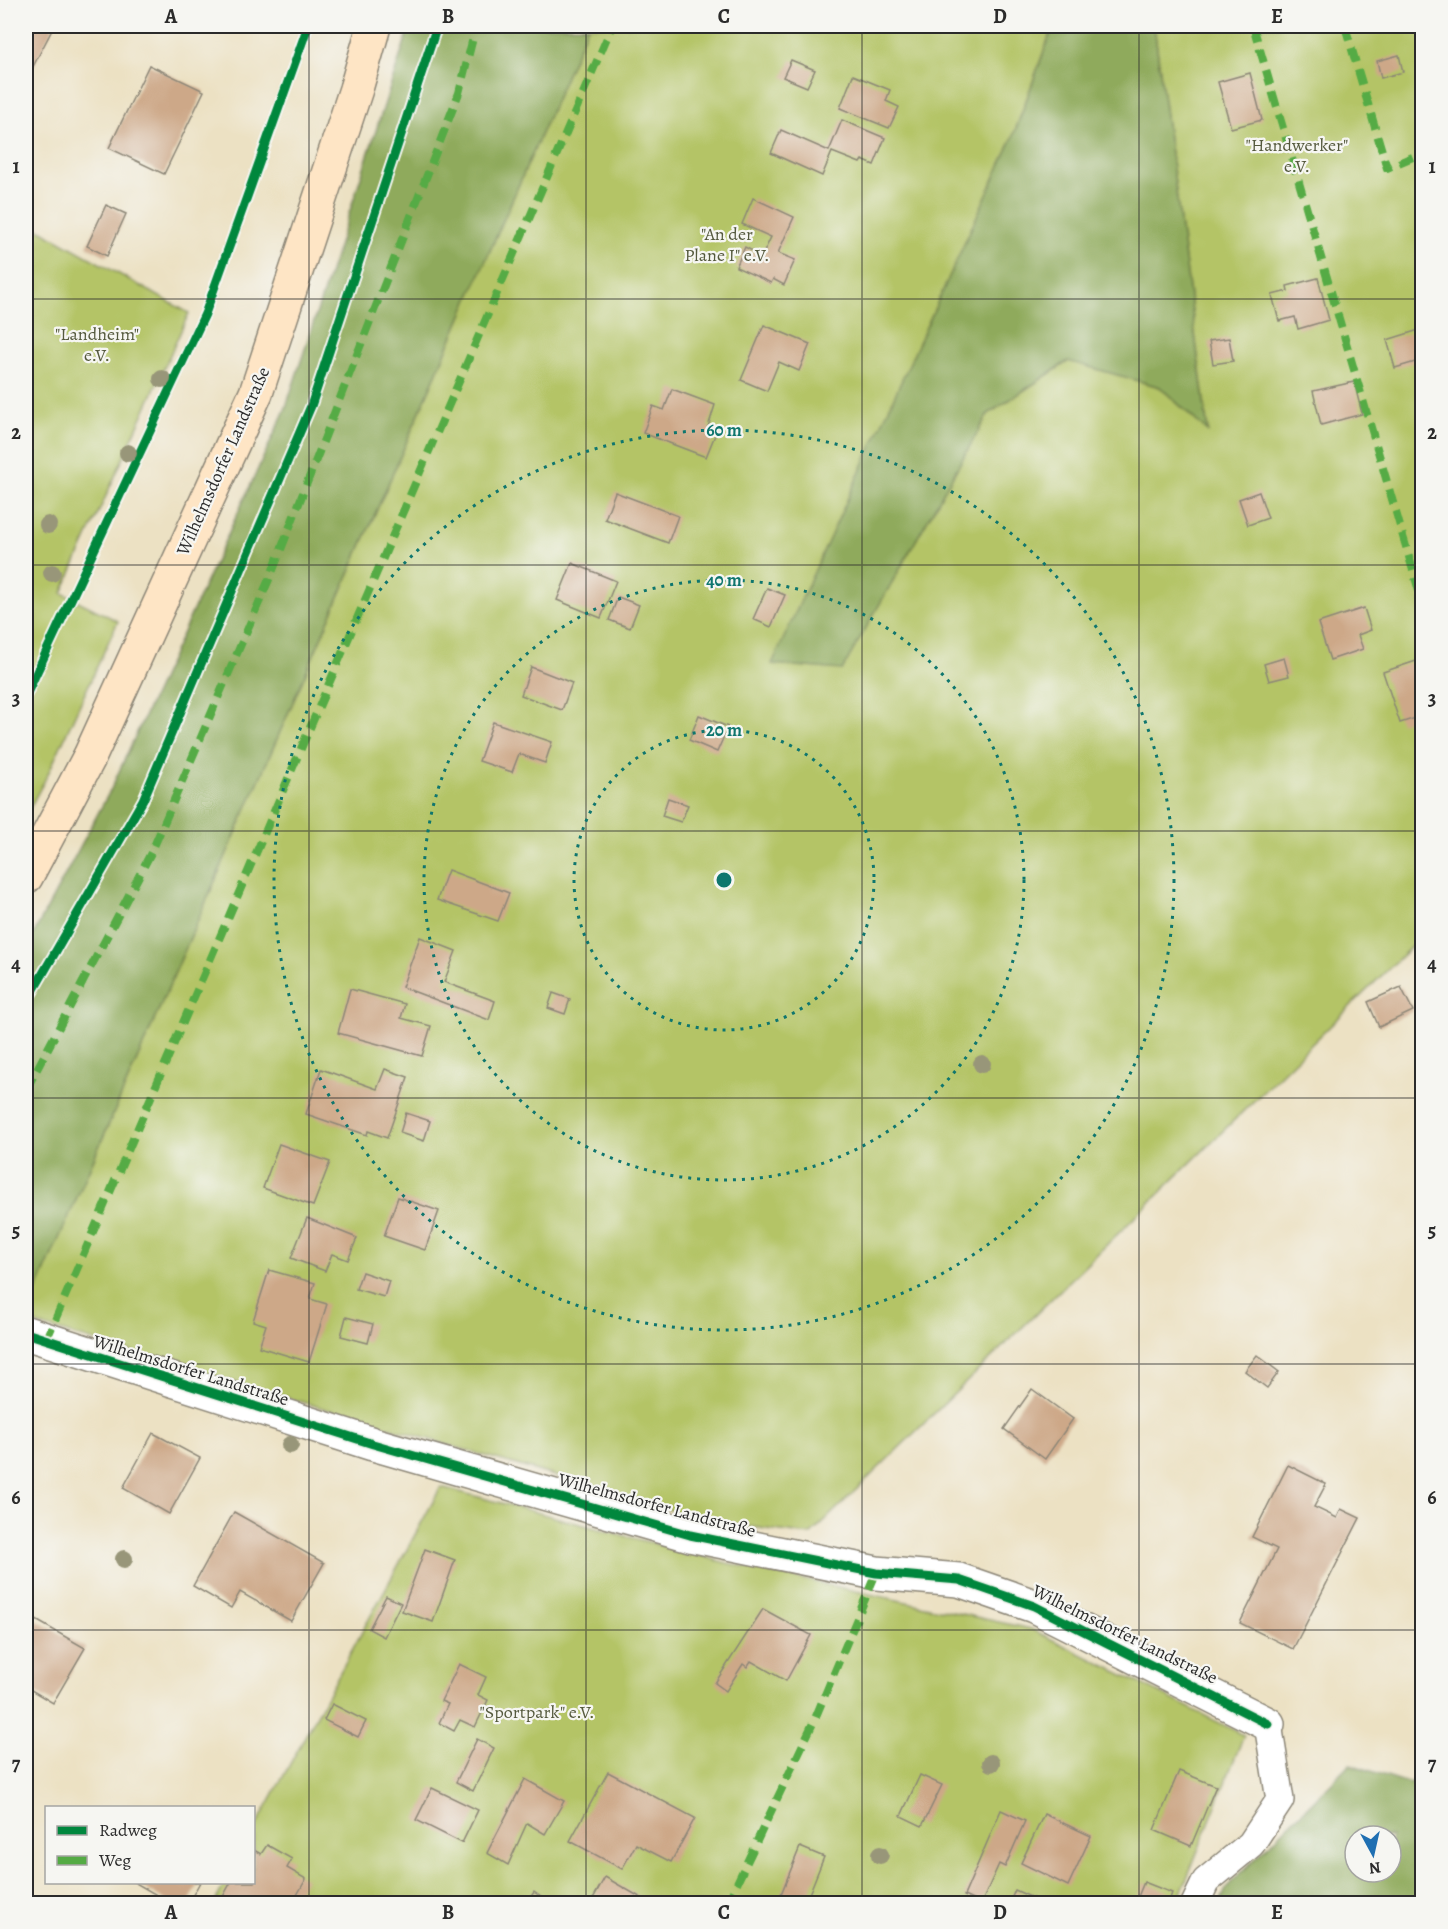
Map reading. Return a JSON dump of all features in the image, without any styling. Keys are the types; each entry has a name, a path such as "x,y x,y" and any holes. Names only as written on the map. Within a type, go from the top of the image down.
{"main road":[{"name":"Wilhelmsdorfer Landstraße","path":"26,877 90,756 256,393 352,101 374,26"}],"street":[{"name":"Wilhelmsdorfer Landstraße","path":"26,1333 373,1444 690,1535 876,1573 959,1580 1034,1606 1268,1724"}],"lane":[{"name":"Wilhelmsdorfer Landstraße","path":"1195,1904 1206,1881 1251,1844 1280,1800 1268,1724"}],"green space":[{"path":"410,26 588,26 26,1314 26,948 111,789 285,410"},
{"path":"588,26 1053,26 1013,137 842,670 988,414 1069,361 1160,387 1208,431 1154,26 1422,26 1422,942 1412,946 810,1535 708,1521 26,1321 26,1314"},
{"path":"1053,26 1154,26 1208,432 1160,387 1068,361 988,414 842,670 772,664 1013,137"},
{"name":"\"Landheim\" e.V.","path":"26,222 189,313 62,593 118,621 48,774 26,815"},
{"name":"\"Sportpark\" e.V.","path":"441,1487 727,1563 1031,1629 1244,1735 1177,1903 214,1904 224,1884 255,1884 255,1828"},
{"path":"1350,1764 1411,1784 1422,1773 1422,1903 1220,1903 1227,1887"}],"building":[{"path":"26,26 54,26 26,80"},
{"path":"1399,55 1403,72 1381,78 1377,61"},
{"path":"791,60 815,70 807,87 783,77"},
{"path":"149,65 204,91 164,174 109,148"},
{"path":"1250,73 1262,120 1231,128 1218,82"},
{"path":"853,75 890,90 886,101 899,107 889,128 840,108"},
{"path":"842,120 885,138 874,165 862,160 860,163 832,152 822,176 771,153 781,130 829,151"},
{"path":"753,198 794,217 778,253 795,260 784,285 773,279 771,283 736,267 745,247 762,256 771,237 742,224"},
{"path":"106,205 126,214 107,256 87,246"},
{"path":"1318,278 1329,320 1298,329 1295,317 1279,321 1272,295 1288,291 1287,286"},
{"path":"764,325 810,344 799,371 779,362 767,391 741,380"},
{"path":"1422,329 1422,360 1395,368 1387,340"},
{"path":"1229,338 1233,361 1213,364 1209,341"},
{"path":"1354,382 1362,414 1321,425 1313,391"},
{"path":"672,389 715,405 708,427 717,430 706,457 643,433 653,406 664,410"},
{"path":"615,492 678,516 668,543 605,519"},
{"path":"1259,492 1268,518 1248,525 1239,499"},
{"path":"572,563 616,581 601,618 557,600"},
{"path":"767,588 785,595 771,627 753,619"},
{"path":"26,595 33,599 26,613"},
{"path":"618,597 639,605 630,628 609,620"},
{"path":"1364,608 1371,630 1358,635 1363,649 1330,660 1318,623"},
{"path":"1284,658 1289,676 1269,681 1264,664"},
{"path":"1422,659 1422,716 1400,723 1383,672"},
{"path":"531,667 572,683 562,710 521,695"},
{"path":"699,715 728,727 717,752 689,740"},
{"path":"493,722 552,742 545,763 519,754 512,772 479,761"},
{"path":"668,798 688,805 681,822 662,816"},
{"path":"448,870 509,893 498,921 437,900"},
{"path":"420,937 456,951 444,982 495,1001 489,1020 402,987"},
{"path":"1401,987 1413,1011 1379,1027 1368,1002"},
{"path":"350,989 405,1004 401,1018 431,1026 422,1056 338,1033"},
{"path":"553,993 570,999 565,1014 548,1008"},
{"path":"321,1069 377,1089 385,1069 408,1077 387,1138 368,1131 367,1135 306,1114"},
{"path":"406,1113 430,1121 424,1141 400,1133"},
{"path":"279,1144 330,1162 313,1206 263,1188"},
{"path":"398,1197 439,1211 425,1250 384,1236"},
{"path":"307,1218 357,1238 348,1260 332,1254 325,1271 291,1258"},
{"path":"269,1270 315,1283 310,1299 327,1304 309,1362 259,1347 266,1325 253,1321"},
{"path":"362,1272 389,1281 384,1297 356,1289"},
{"path":"346,1317 373,1324 368,1343 341,1336"},
{"path":"1257,1355 1279,1372 1267,1388 1245,1371"},
{"path":"1032,1389 1073,1419 1045,1459 1004,1429"},
{"path":"153,1433 200,1458 169,1514 123,1488"},
{"path":"1288,1465 1326,1484 1314,1507 1337,1518 1341,1509 1360,1518 1293,1649 1240,1623 1277,1549 1252,1537"},
{"path":"234,1512 324,1563 291,1621 240,1592 231,1608 193,1586"},
{"path":"425,1549 455,1560 433,1622 402,1611"},
{"path":"386,1596 401,1603 384,1637 369,1629"},
{"path":"763,1609 811,1635 786,1681 751,1661 747,1667 743,1664 726,1691 715,1683"},
{"path":"29,1616 85,1648 53,1703 26,1687 26,1622"},
{"path":"459,1664 486,1677 478,1695 488,1700 475,1727 460,1720 454,1731 439,1723 448,1704 441,1701"},
{"path":"332,1704 366,1721 358,1737 324,1720"},
{"path":"477,1739 494,1748 473,1791 456,1782"},
{"path":"1179,1771 1216,1786 1191,1846 1154,1830"},
{"path":"608,1772 695,1818 671,1862 636,1844 622,1869 570,1841"},
{"path":"920,1775 942,1785 922,1826 901,1816"},
{"path":"525,1779 564,1801 545,1834 527,1823 508,1865 487,1853"},
{"path":"432,1788 478,1810 462,1843 416,1820"},
{"path":"1001,1810 1025,1821 1005,1867 999,1864 981,1904 964,1896"},
{"path":"1044,1814 1091,1836 1068,1886 1021,1863"},
{"path":"267,1845 292,1859 287,1868 306,1879 292,1904 219,1904 230,1884 255,1884 255,1851 261,1854"},
{"path":"800,1847 824,1857 805,1904 777,1904"},
{"path":"605,1877 652,1904 590,1904"},
{"path":"1144,1882 1172,1893 1168,1904 1135,1904"},
{"path":"137,1884 199,1884 188,1904 172,1904"},
{"path":"1015,1890 1037,1900 1036,1904 1009,1904"},
{"path":"534,1892 551,1904 526,1904"}],"marked path":[{"path":"26,1090 152,851 273,570 459,93 476,26"},
{"path":"46,1341 612,26"},
{"path":"1253,26 1422,601"},
{"path":"1345,26 1387,168 1422,153"},
{"path":"727,1904 814,1721 876,1573"}],"cycle path":[{"path":"26,695 205,314 308,26"},
{"path":"26,1003 143,800 311,406 437,26"},
{"path":"26,1333 373,1444 690,1535 876,1573 959,1580 1034,1606 1268,1724"}],"park label":[{"name":"\"Handwerker\" e.V.","path":"1297,155"},
{"name":"\"An der Plane I\" e.V.","path":"727,244"}]}
